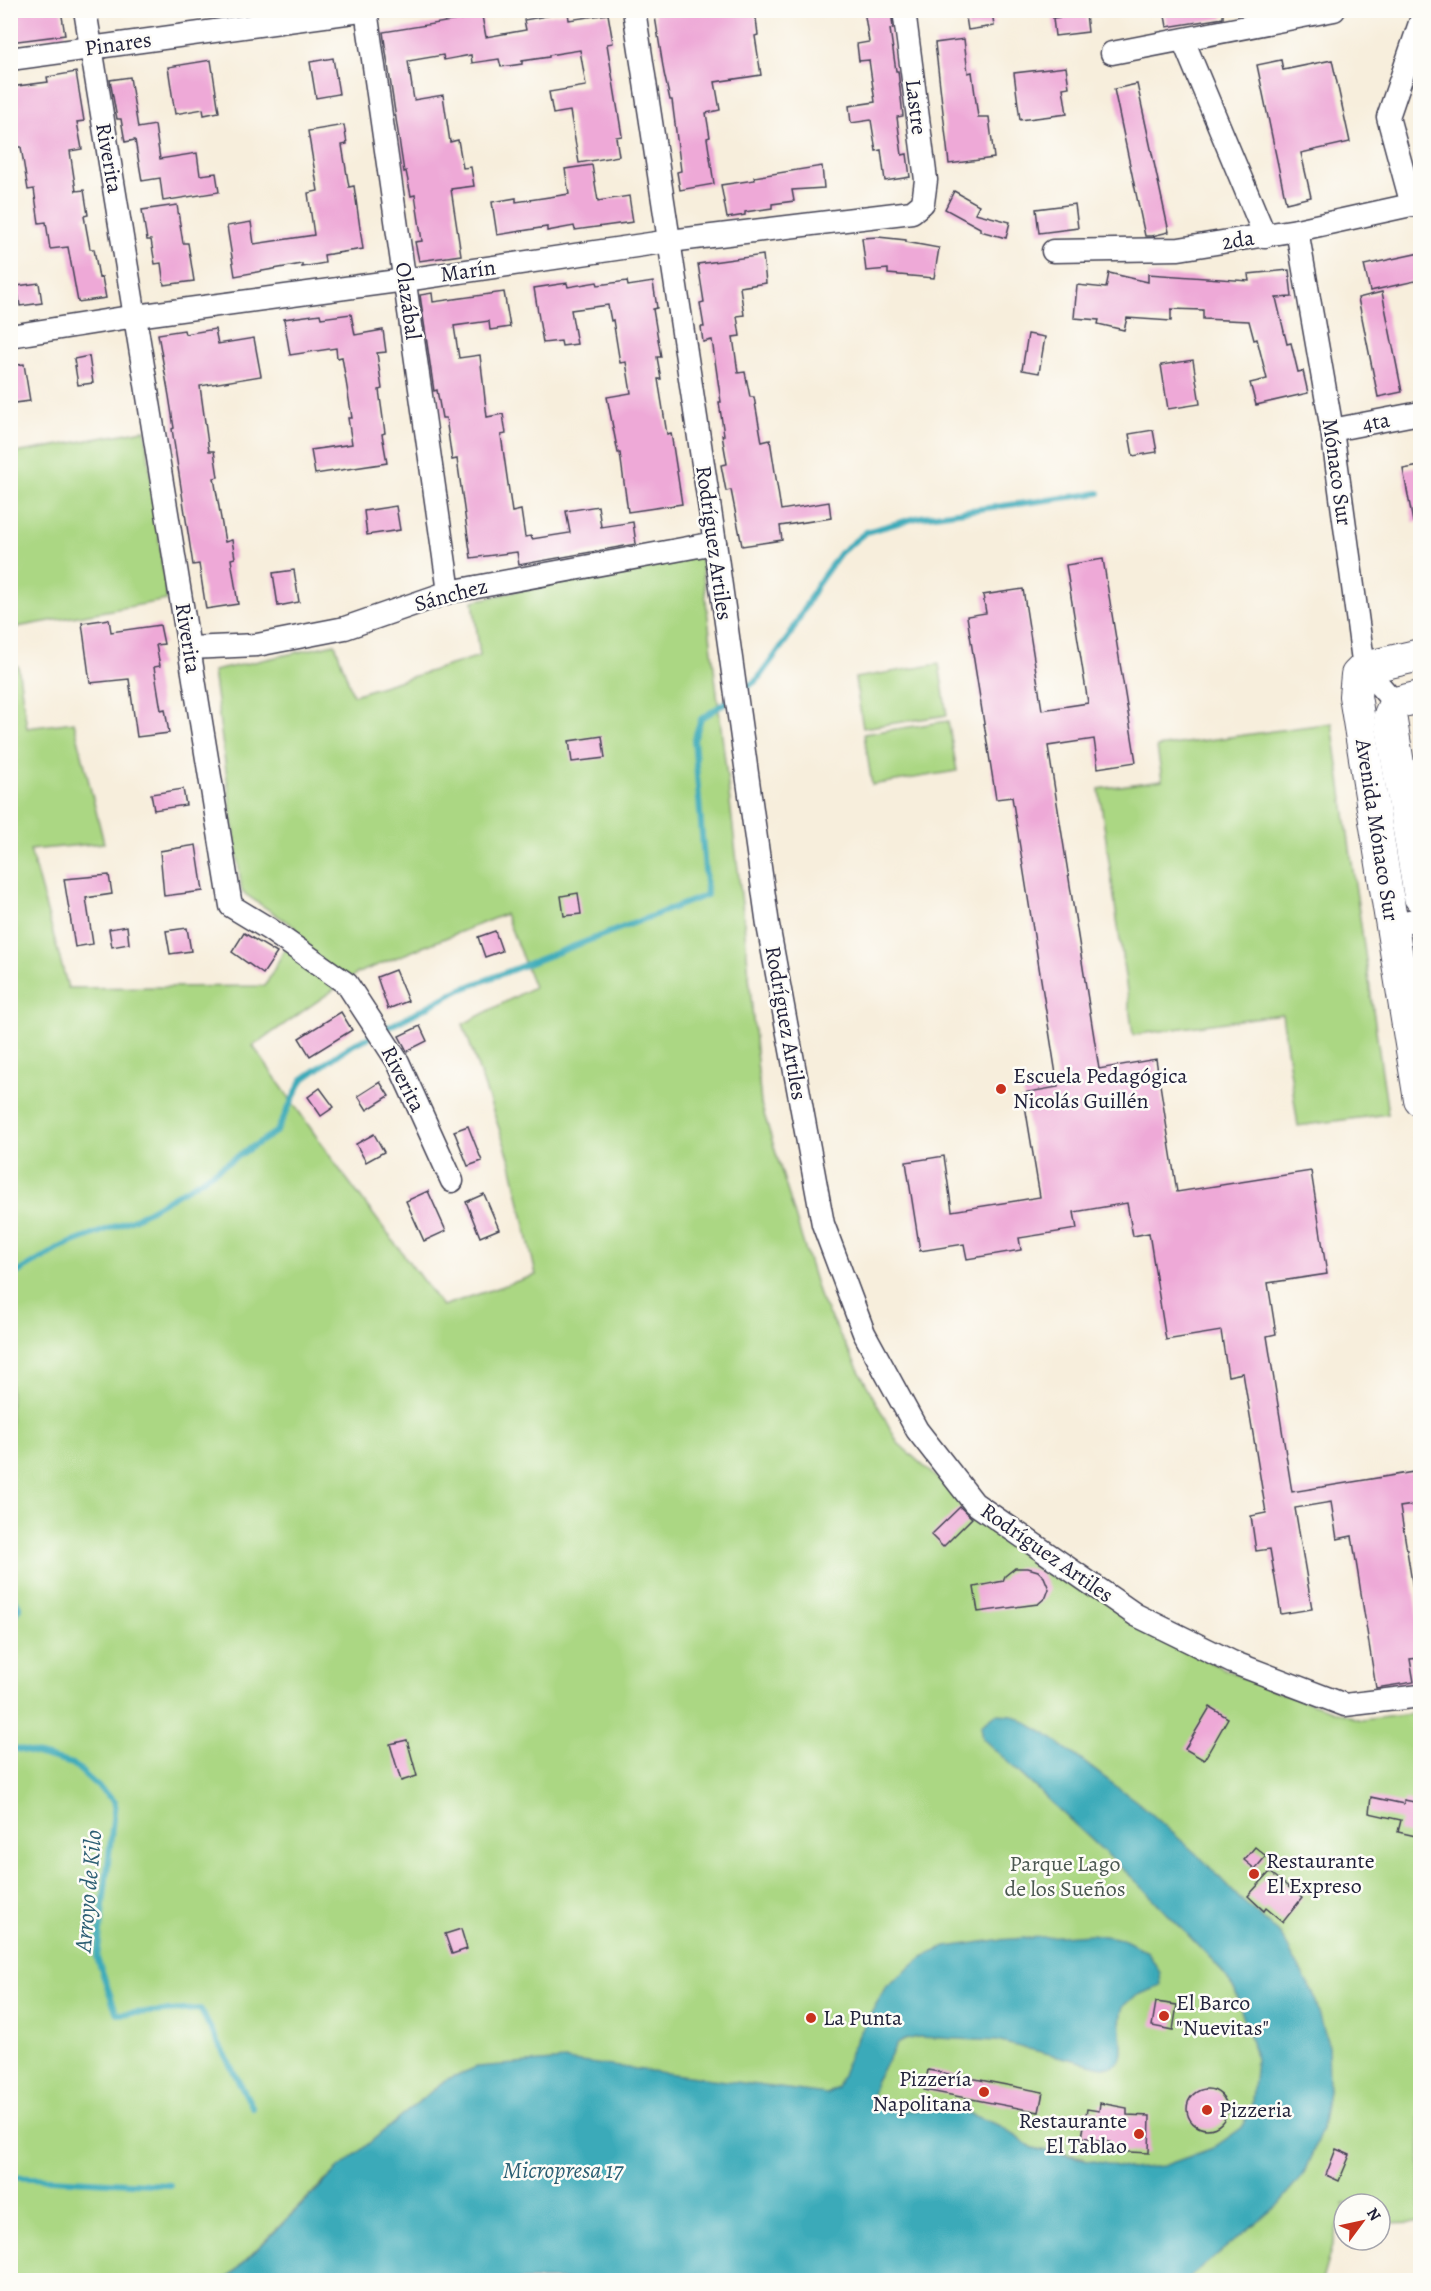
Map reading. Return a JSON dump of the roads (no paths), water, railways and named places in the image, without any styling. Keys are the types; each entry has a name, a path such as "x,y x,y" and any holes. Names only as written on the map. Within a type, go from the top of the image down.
{"main road":[{"path":"1364,668 1420,655"},
{"name":"Avenida Mónaco Sur","path":"1364,668 1357,675 1356,696 1406,922 1420,1100"},
{"name":"Avenida Mónaco Sur","path":"1408,700 1390,715 1420,897"}],"street":[{"name":"Riverita","path":"85,10 231,906 269,929 347,984 398,1062 452,1181"},
{"name":"Rodríguez Artiles","path":"634,10 715,543 768,925 823,1224 864,1333 917,1430 974,1503 1136,1615 1232,1662 1345,1705 1420,1696"},
{"name":"Lastre","path":"904,10 926,180 923,203"},
{"path":"1112,53 1334,10"},
{"name":"Pinares","path":"10,59 367,11"},
{"name":"Olazábal","path":"367,11 449,592"},
{"path":"1416,204 1388,117 1420,23"},
{"path":"1183,40 1266,236"},
{"name":"Marín","path":"10,336 136,316 670,241 912,212 923,203"},
{"name":"2da","path":"1053,251 1179,249 1266,236 1416,204"},
{"name":"Mónaco Sur","path":"1297,230 1332,430 1364,668"},
{"name":"4ta","path":"1332,430 1420,413"},
{"name":"Sánchez","path":"189,648 257,645 345,628 449,592 715,543"},
{"path":"1364,668 1408,700"}],"water":[{"name":"Micropresa 17","path":"996,1714 1013,1715 1046,1734 1144,1807 1281,1935 1314,1995 1328,2044 1329,2085 1322,2129 1304,2174 1279,2204 1186,2280 226,2280 338,2169 445,2080 477,2067 566,2060 826,2094 837,2088 852,2048 885,1988 923,1957 946,1947 997,1940 1091,1934 1123,1939 1148,1952 1160,1973 1161,1986 1136,1996 1124,2006 1120,2020 1122,2054 1113,2067 1102,2067 996,2041 918,2037 897,2044 875,2082 872,2106 885,2110 962,2111 1001,2126 1033,2148 1130,2169 1163,2166 1213,2148 1240,2129 1251,2111 1256,2059 1235,1990 1217,1965 1139,1884 983,1739 981,1725"}],"waterway":[{"path":"740,692 757,680 790,635 817,585 840,553 866,532 920,517 1099,493"},
{"path":"383,1030 457,991 707,895 694,740 701,719 732,698"},
{"path":"10,1277 63,1246 134,1219 193,1185 277,1131 302,1080 350,1046 374,1035"},
{"name":"Arroyo de Kilo","path":"10,1590 20,1608 10,1620"},
{"name":"Arroyo de Kilo","path":"10,1747 73,1764 115,1802 97,1958 117,2014 200,2009 253,2108"},
{"path":"10,2177 170,2185"}],"place":[{"name":"Escuela Pedagógica Nicolás Guillén","path":"1001,1089"},
{"name":"Restaurante El Expreso","path":"1254,1874"},
{"name":"El Barco \"Nuevitas\"","path":"1164,2016"},
{"name":"La Punta","path":"811,2018"},
{"name":"Pizzería Napolitana","path":"984,2092"},
{"name":"Pizzeria","path":"1207,2110"},
{"name":"Restaurante El Tablao","path":"1139,2134"}],"park label":[{"name":"Parque Lago de los Sueños","path":"1065,1877"}]}
